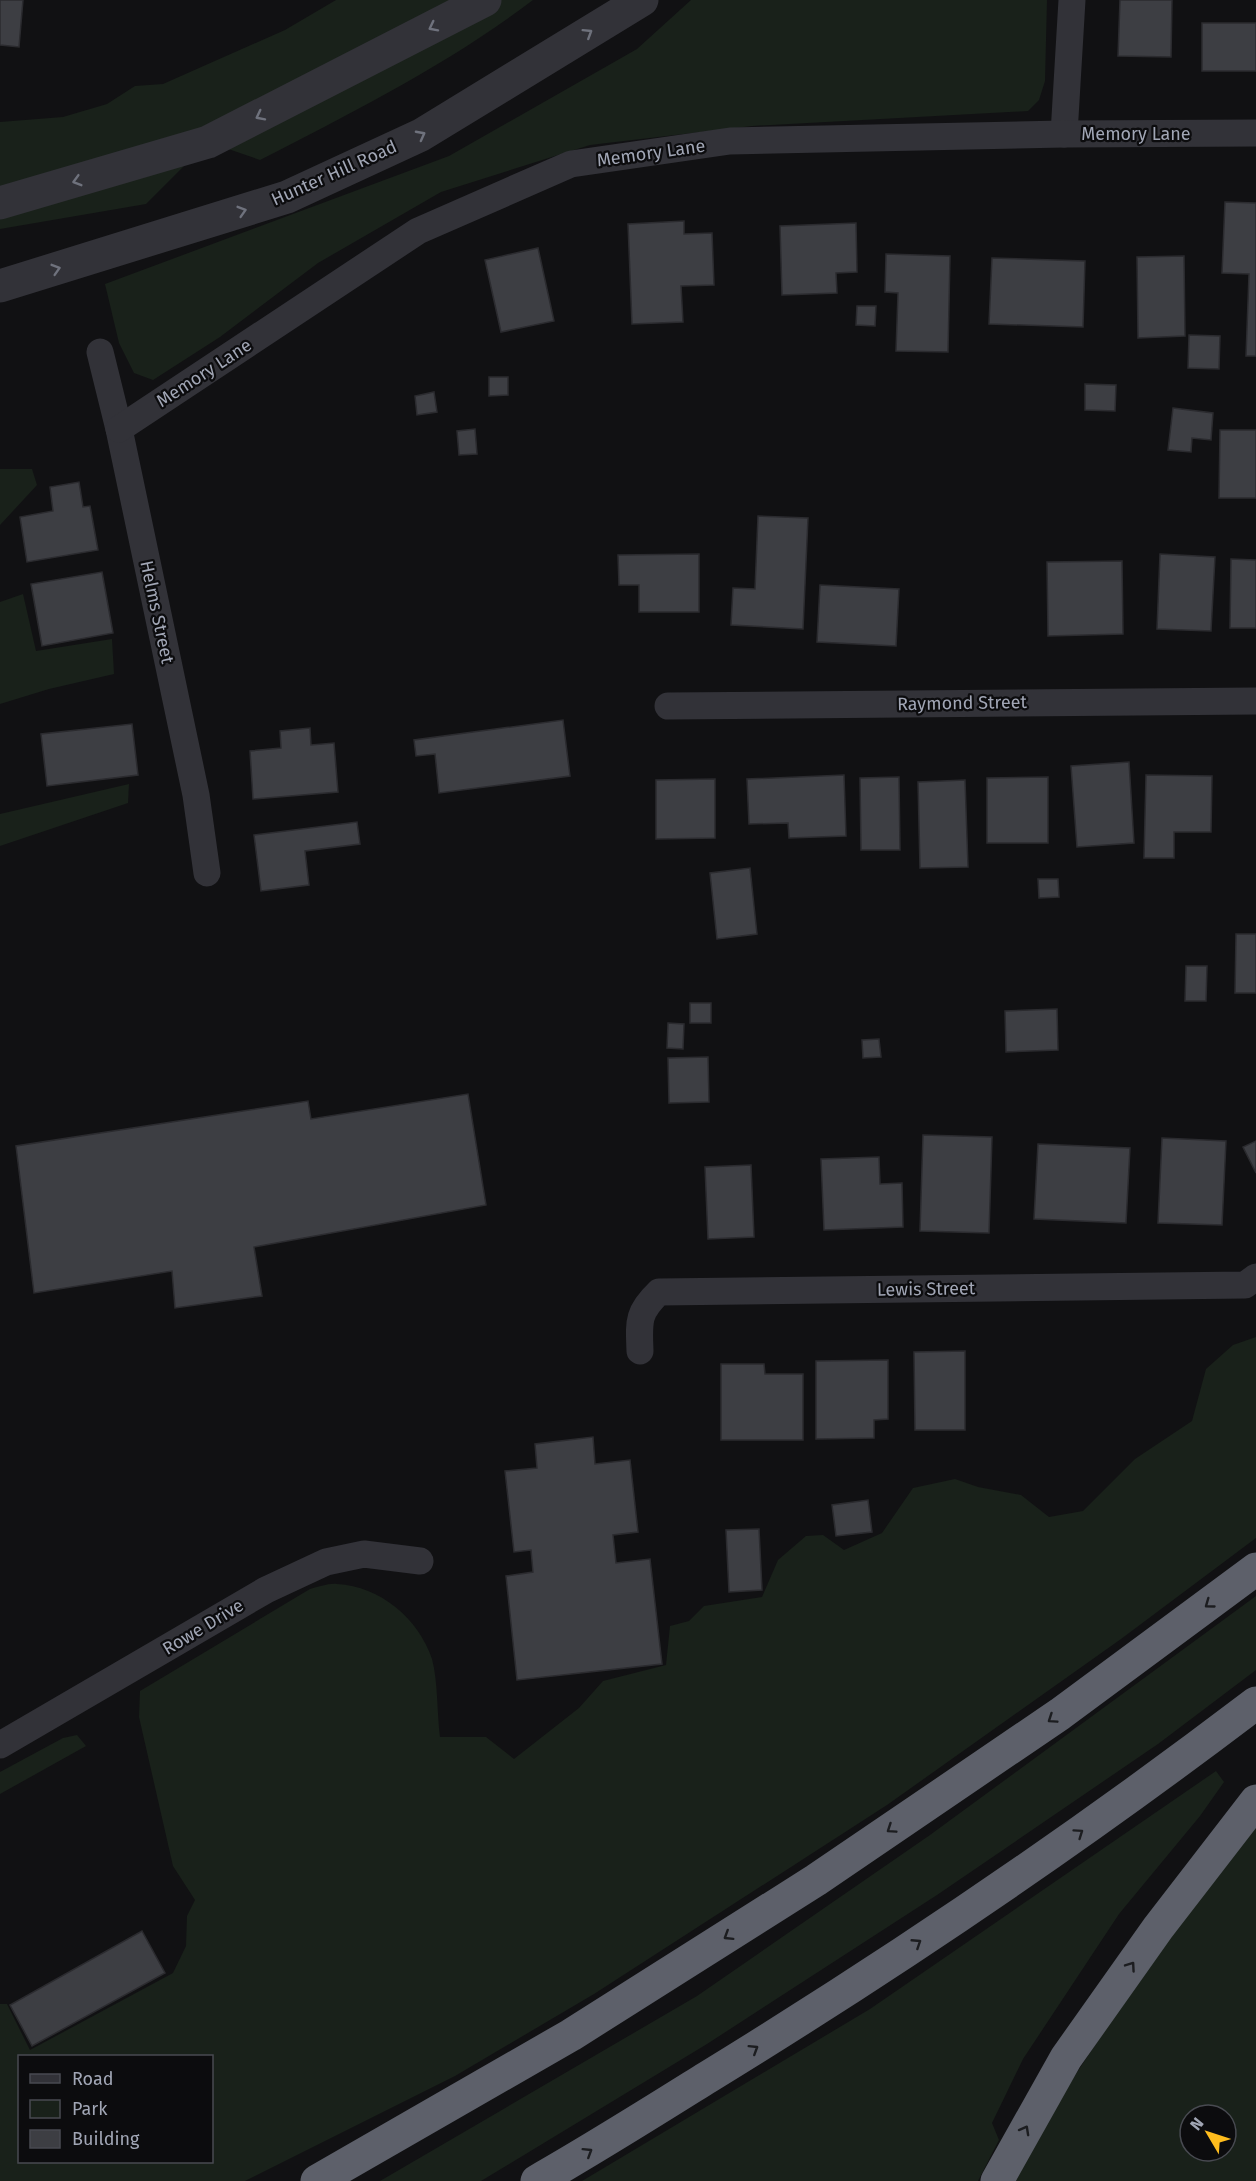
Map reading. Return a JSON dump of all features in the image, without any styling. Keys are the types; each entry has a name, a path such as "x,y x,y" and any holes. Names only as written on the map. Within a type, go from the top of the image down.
{"highway":[{"path":"317,2181 571,2035 816,1880 1060,1714 1256,1569"},
{"path":"537,2181 784,2030 972,1907 1146,1787 1256,1703"},
{"path":"997,2181 1066,2058 1158,1928 1256,1800"}],"street":[{"path":"0,203 208,142 485,0"},
{"name":"Hunter Hill Road","path":"0,286 287,197 421,135 642,0"},
{"path":"1064,134 1072,0"},
{"name":"Memory Lane","path":"119,429 418,231 571,164 730,141 1064,134 1256,133"},
{"name":"Helms Street","path":"100,352 119,429 196,795 207,873"},
{"name":"Raymond Street","path":"668,706 1256,700"},
{"name":"Lewis Street","path":"640,1351 639,1325 645,1305 659,1292 1245,1286 1256,1277"},
{"name":"Rowe Drive","path":"0,1745 266,1590 326,1562 364,1554 420,1561"}],"green space":[{"path":"336,0 533,0 434,66 260,160 208,142 146,204 0,229 0,122 63,117 107,104 135,86 163,84 285,30"},
{"path":"691,0 1047,0 1045,81 1039,100 1028,111 752,126 590,145 441,192 318,263 220,337 153,380 134,373 119,343 105,284 449,156 637,49"},
{"path":"0,469 32,469 37,485 0,525"},
{"path":"23,594 36,651 112,639 114,674 49,689 0,704 0,602"},
{"path":"129,784 128,803 0,846 0,814"},
{"path":"1256,1337 1256,1538 1121,1639 887,1805 594,1994 455,2076 245,2181 0,2181 0,2004 7,2004 30,2050 173,1973 186,1946 187,1916 195,1900 173,1866 139,1717 140,1691 310,1589 334,1584 353,1586 383,1598 396,1607 408,1618 426,1644 434,1668 440,1737 486,1737 514,1759 579,1708 603,1681 666,1665 670,1626 689,1621 704,1606 762,1597 778,1560 806,1536 823,1535 844,1550 882,1533 913,1488 955,1479 978,1487 1021,1495 1049,1517 1083,1511 1135,1459 1192,1421 1206,1369 1233,1345"},
{"path":"1256,1596 1256,1670 1158,1744 937,1895 707,2044 481,2181 380,2181 697,1996 930,1835"},
{"path":"77,1735 86,1746 0,1794 0,1772 63,1738"},
{"path":"1216,1771 1224,1782 1200,1816 1119,1914 1023,2059 992,2123 999,2140 978,2181 582,2181 870,2009"},
{"path":"1256,1826 1256,2181 1014,2181 1062,2095 1146,1968"}],"building":[{"path":"0,0 23,0 19,47 0,45"},
{"path":"1120,0 1172,0 1171,57 1118,56"},
{"path":"1202,23 1256,23 1256,71 1202,71"},
{"path":"1225,202 1256,203 1256,356 1246,356 1249,274 1222,273"},
{"path":"684,221 684,234 712,233 714,285 681,286 683,322 632,324 628,224"},
{"path":"856,223 857,272 836,273 837,293 782,295 780,226"},
{"path":"538,248 554,321 501,332 485,260"},
{"path":"886,254 950,256 948,352 896,351 898,293 885,292"},
{"path":"1184,256 1185,336 1138,338 1137,257"},
{"path":"992,258 1085,261 1083,327 989,324"},
{"path":"857,306 876,306 875,326 856,325"},
{"path":"1189,335 1220,336 1219,369 1188,368"},
{"path":"489,377 508,377 508,395 489,396"},
{"path":"1085,384 1116,385 1115,411 1085,410"},
{"path":"434,392 437,412 417,415 415,396"},
{"path":"1173,408 1213,413 1211,440 1192,438 1191,452 1168,450"},
{"path":"475,429 477,454 459,455 457,431"},
{"path":"1220,430 1256,430 1256,498 1219,498"},
{"path":"79,482 83,507 90,506 98,550 27,562 20,517 53,511 50,487"},
{"path":"758,516 808,518 803,629 731,625 733,588 755,589"},
{"path":"699,554 699,612 639,612 639,585 619,585 618,555"},
{"path":"1160,554 1215,557 1211,631 1157,629"},
{"path":"1231,559 1256,560 1256,628 1230,628"},
{"path":"1122,561 1123,634 1048,636 1047,562"},
{"path":"102,572 113,633 42,646 31,584"},
{"path":"820,585 899,589 896,646 817,642"},
{"path":"563,720 570,776 439,793 435,754 416,756 414,740"},
{"path":"132,724 138,775 47,786 41,734"},
{"path":"310,728 311,745 334,743 338,792 253,799 250,751 281,748 280,731"},
{"path":"1129,762 1134,843 1077,847 1071,766"},
{"path":"844,775 846,836 789,838 788,823 749,824 747,779"},
{"path":"1146,775 1212,776 1211,832 1174,832 1174,858 1144,858"},
{"path":"899,777 900,850 861,850 860,778"},
{"path":"1048,777 1048,843 987,843 987,778"},
{"path":"715,779 715,838 656,839 656,780"},
{"path":"965,780 968,867 920,868 918,782"},
{"path":"357,822 360,844 305,851 309,885 261,891 254,835"},
{"path":"750,868 757,934 717,939 710,873"},
{"path":"1038,879 1058,879 1059,897 1039,898"},
{"path":"1236,934 1256,934 1256,993 1235,993"},
{"path":"1186,966 1207,966 1206,1001 1185,1001"},
{"path":"690,1003 711,1003 711,1023 690,1023"},
{"path":"1057,1009 1058,1050 1006,1052 1005,1011"},
{"path":"668,1023 684,1024 683,1049 667,1048"},
{"path":"879,1039 881,1057 863,1058 862,1040"},
{"path":"708,1057 709,1102 669,1103 668,1058"},
{"path":"468,1094 486,1205 254,1247 262,1296 175,1308 172,1271 34,1293 16,1146 308,1101 311,1119"},
{"path":"923,1135 992,1137 989,1233 920,1231"},
{"path":"1162,1138 1226,1141 1222,1225 1158,1223"},
{"path":"1256,1141 1256,1173 1243,1147"},
{"path":"1038,1144 1130,1148 1126,1223 1034,1219"},
{"path":"879,1157 880,1184 902,1183 903,1227 824,1230 821,1159"},
{"path":"751,1165 754,1237 708,1239 705,1167"},
{"path":"965,1351 965,1430 915,1430 914,1352"},
{"path":"888,1360 888,1419 874,1420 874,1438 816,1439 816,1361"},
{"path":"721,1364 764,1364 765,1374 803,1374 803,1440 721,1440"},
{"path":"593,1437 595,1464 630,1460 638,1532 613,1535 616,1563 650,1559 662,1664 517,1680 506,1576 533,1572 531,1550 514,1552 505,1471 537,1468 535,1444"},
{"path":"868,1500 872,1532 836,1536 832,1505"},
{"path":"759,1529 762,1590 729,1592 726,1530"},
{"path":"142,1931 165,1973 32,2046 10,2005"}]}
